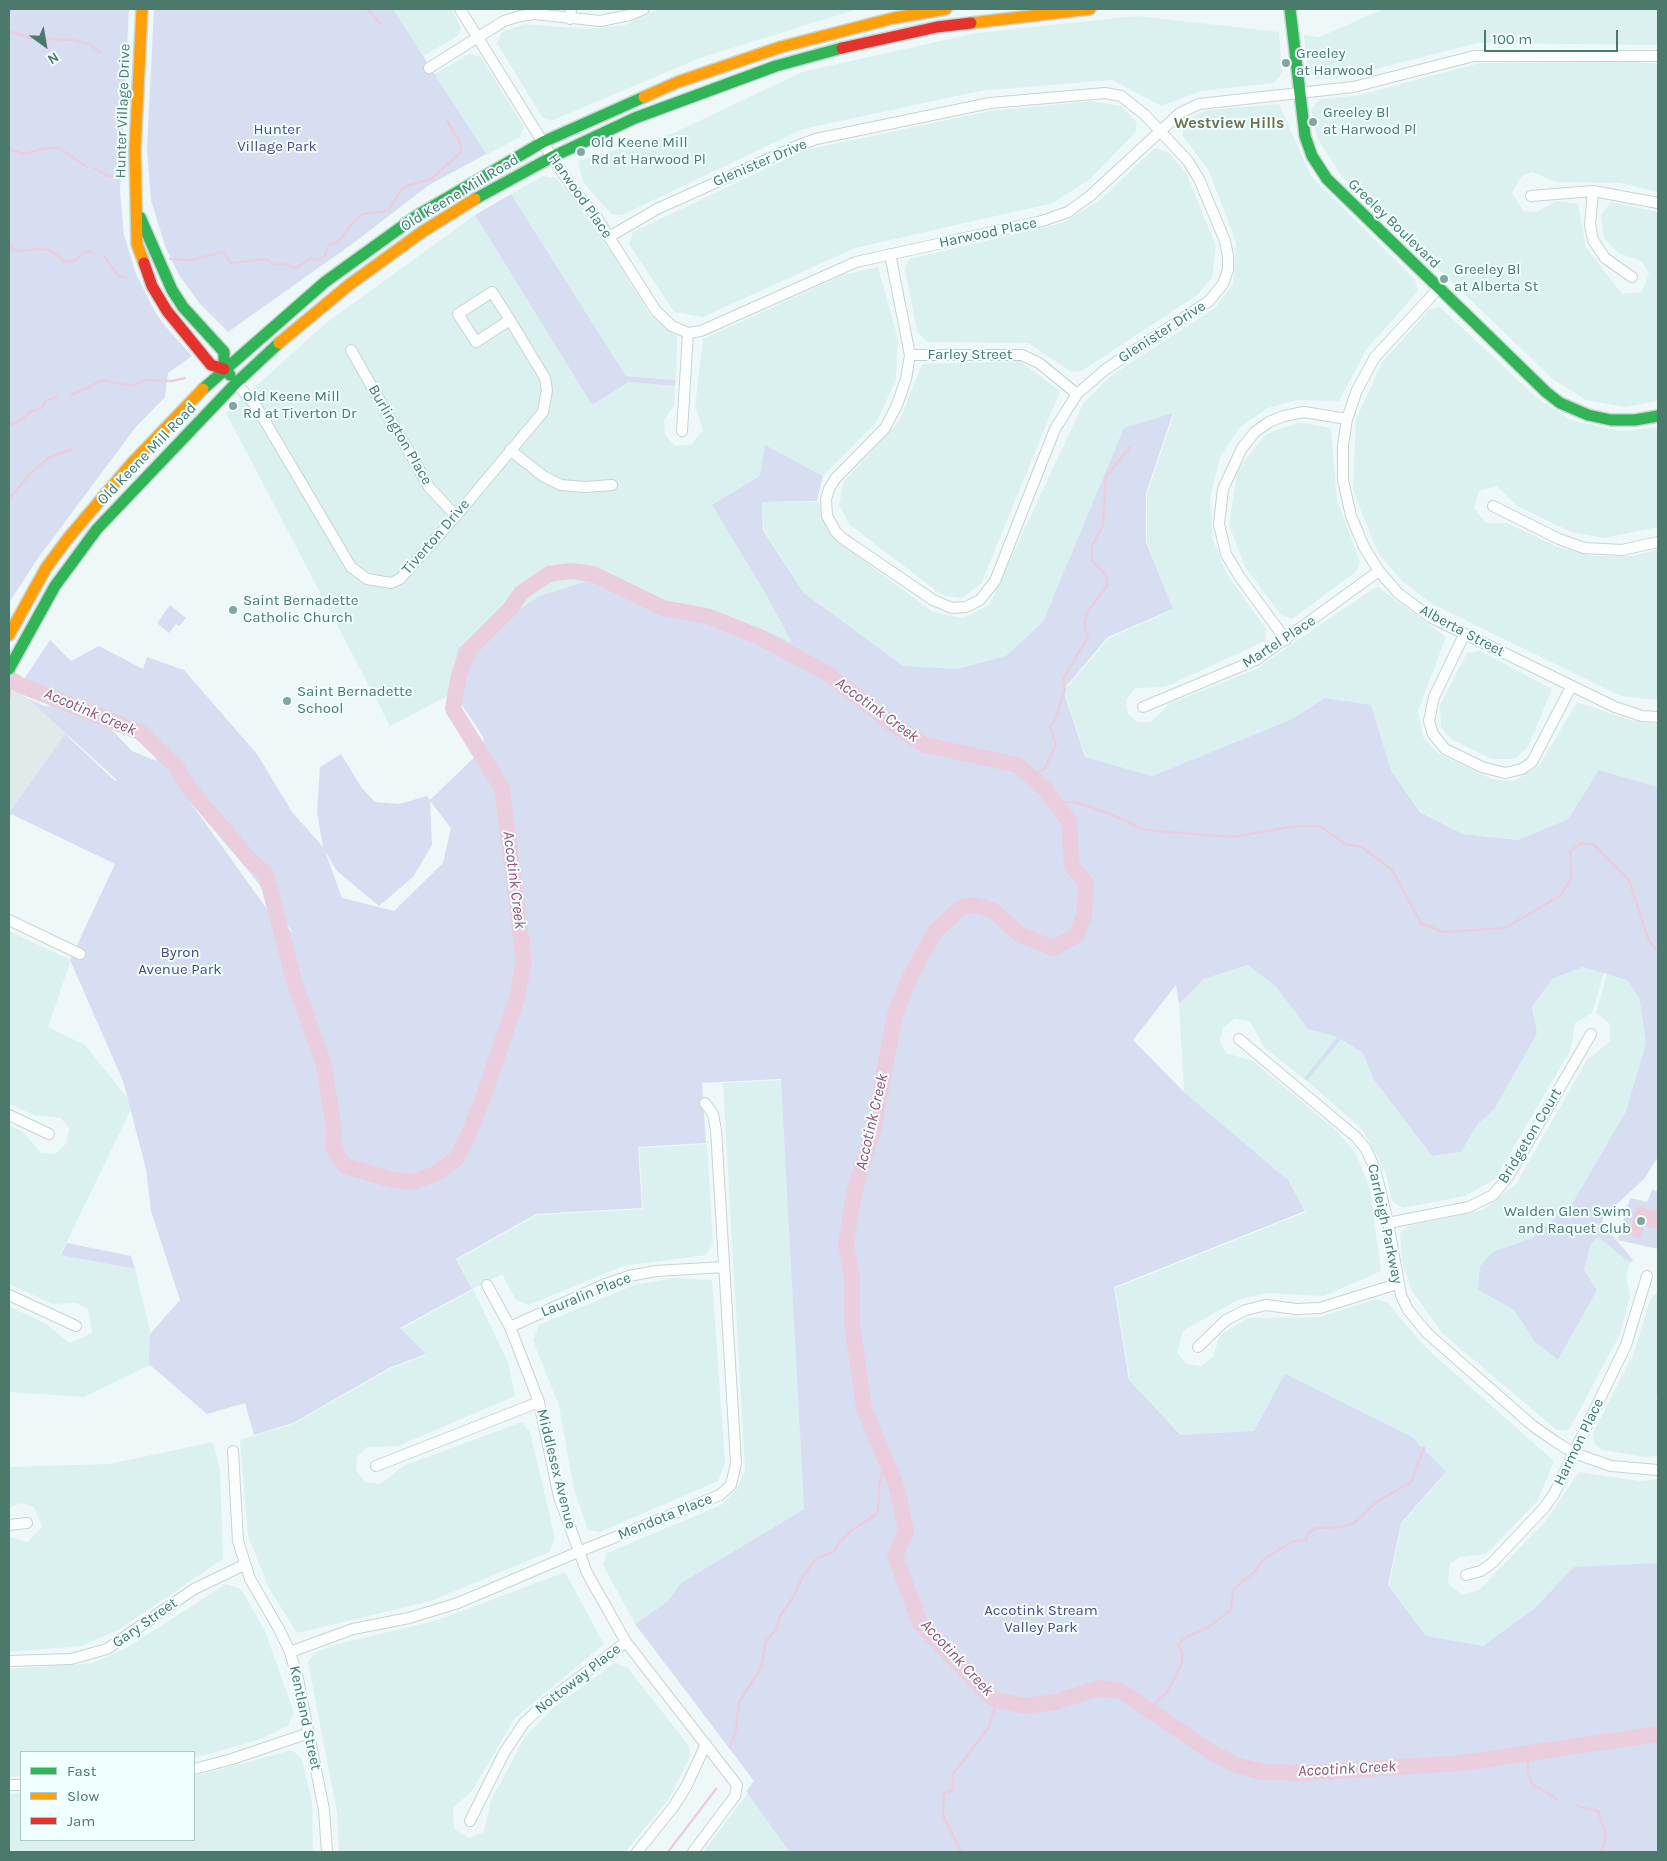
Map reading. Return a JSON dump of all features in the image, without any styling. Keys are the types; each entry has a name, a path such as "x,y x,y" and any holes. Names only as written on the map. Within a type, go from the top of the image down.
{"main road":[{"name":"Hunter Village Drive","path":"142,9 135,150 138,214 137,244 152,286 167,311 211,365 224,369 236,383"},
{"name":"Old Keene Mill Road","path":"9,635 46,568 83,518 132,463 224,369 325,282 367,251 459,190 544,142 637,99 740,60 824,35 946,9"},
{"name":"Old Keene Mill Road","path":"9,669 55,586 97,529 236,383 271,350 349,285 422,232 483,194 552,157 676,102 742,77 821,53 937,27 1090,9"},
{"name":"Greeley Boulevard","path":"1290,9 1298,93 1305,136 1321,171 1344,197 1546,392 1560,402 1588,415 1611,420 1635,420 1658,416"},
{"name":"Hunter Village Drive","path":"138,214 172,290 183,307 224,352 224,369"}],"street":[{"name":"Harwood Place","path":"460,9 552,157 609,237 656,311 672,326 688,333 701,330 856,262 1042,221 1068,212 1090,196 1180,113 1199,104 1353,87 1474,56 1658,56"},
{"path":"429,68 504,22 520,16 570,14 600,21 630,15 644,9"},
{"name":"Glenister Drive","path":"609,237 657,208 796,146 816,139 990,103 1105,93 1114,94 1130,102 1160,130 1188,161 1199,179 1225,242 1228,270 1223,284 1209,301 1106,368 1077,394 1055,429 995,581 980,600 966,607 952,608 933,600 842,538 836,532 827,516 826,499 835,479 877,437 892,417 906,379 910,355 890,254"},
{"path":"1593,191 1590,225 1593,240 1605,258 1632,277"},
{"path":"1531,196 1593,191 1658,203"},
{"name":"Alberta Street","path":"1439,288 1375,357 1357,390 1347,418 1343,461 1346,498 1358,534 1379,571 1414,606 1464,635 1627,712 1658,717"},
{"name":"Tiverton Drive","path":"236,383 256,406 351,567 367,579 391,583 400,579 456,516 543,412 547,390 545,378 510,320 492,292 458,314 476,342 510,320"},
{"path":"682,431 688,333"},
{"name":"Burlington Place","path":"351,350 429,487 456,516"},
{"name":"Farley Street","path":"910,355 1022,355 1039,363 1077,394"},
{"path":"1286,640 1239,576 1226,554 1219,524 1223,489 1242,448 1255,432 1269,422 1284,416 1304,412 1347,418"},
{"path":"510,450 543,476 560,485 585,487 612,485"},
{"path":"1493,506 1559,539 1584,548 1622,550 1658,542"},
{"name":"Martel Place","path":"1143,707 1246,665 1286,640 1379,571"},
{"path":"1464,635 1434,697 1430,721 1433,734 1446,749 1482,767 1505,773 1522,769 1532,762 1571,686"},
{"path":"9,920 80,954"},
{"name":"Bridgeton Court","path":"1388,1223 1469,1207 1493,1195 1508,1177 1591,1034"},
{"name":"Carrleigh Parkway","path":"1239,1039 1362,1143 1375,1169 1388,1223 1397,1284 1408,1310 1427,1333 1533,1426 1574,1453 1611,1466 1658,1470"},
{"name":"Mendota Place","path":"290,1652 353,1629 410,1618 442,1609 720,1495 734,1480 736,1463 716,1130 712,1114 705,1103"},
{"path":"9,1115 49,1134"},
{"name":"Lauralin Place","path":"510,1327 603,1284 629,1276 656,1271 724,1267"},
{"name":"Harmon Place","path":"1466,1575 1481,1571 1492,1563 1544,1508 1554,1494 1626,1345 1647,1276"},
{"name":"Middlesex Avenue","path":"487,1284 510,1327 539,1402 559,1497 578,1552 600,1598 626,1642 706,1744 733,1780 737,1789 735,1796 693,1852"},
{"path":"1198,1347 1226,1320 1246,1310 1266,1306 1296,1309 1320,1308 1397,1284"},
{"path":"9,1294 76,1326"},
{"path":"376,1466 539,1402"},
{"name":"Kentland Street","path":"233,1451 234,1507 238,1541 244,1565 290,1652 301,1689 324,1810 327,1852"},
{"path":"9,1524 27,1523"},
{"name":"Gary Street","path":"9,1661 71,1659 107,1649 194,1589 244,1565"},
{"name":"Nottoway Place","path":"470,1820 504,1753 524,1723 544,1704 626,1642"},
{"path":"195,1769 232,1759 310,1732"},
{"path":"637,1852 674,1806 687,1785 706,1744"}],"shaded area":[{"path":"393,9 452,9 461,28 458,36 423,56"},
{"path":"659,9 858,9 700,58 551,121 542,117 497,43 502,32 524,24 588,29 625,25"},
{"path":"1383,9 1658,9 1658,45 1478,43 1344,77 1316,79 1308,70 1304,35 1320,37"},
{"path":"1137,16 1279,32 1282,73 1274,83 1201,91 1162,106 1112,80 980,91 803,129 622,215 611,214 583,182 578,161 674,133 802,72 976,33"},
{"path":"469,54 481,57 524,127 520,137 486,155 435,74"},
{"path":"1637,62 1658,64 1658,192 1620,183 1556,182 1532,172 1522,176 1512,193 1523,211 1537,212 1556,201 1578,204 1586,247 1622,294 1642,292 1649,274 1642,261 1618,253 1604,238 1601,215 1611,202 1658,212 1658,401 1625,407 1586,400 1553,379 1343,178 1317,138 1311,110 1318,100 1360,95 1480,63"},
{"path":"1093,101 1121,106 1137,123 1135,133 1090,179 1053,203 855,248 703,317 674,312 629,244 633,232 805,150 990,111"},
{"path":"1279,104 1311,176 1415,280 1418,291 1366,350 1339,401 1297,400 1268,408 1240,427 1220,457 1210,499 1213,540 1228,576 1266,629 1265,641 1165,687 1135,688 1126,700 1128,714 1138,722 1150,722 1171,703 1256,669 1377,586 1446,637 1418,711 1423,737 1439,754 1492,779 1514,781 1539,766 1577,702 1630,720 1658,724 1658,787 1599,770 1568,819 1518,840 1463,834 1421,812 1391,770 1371,706 1325,698 1290,720 1152,776 1086,758 1064,691 1109,638 1173,610 1147,543 1147,494 1174,414 1151,420 1044,622 1007,657 958,670 904,667 805,594 764,530 762,502 818,502 835,539 933,612 963,618 989,605 1083,404 1109,377 1215,308 1233,284 1236,242 1209,171 1183,136 1183,121 1207,110"},
{"path":"1155,148 1168,152 1186,173 1216,246 1212,278 1197,295 1082,371 1071,372 1028,343 928,342 917,332 905,269 909,259 1062,223 1100,200"},
{"path":"543,176 556,178 595,226 650,315 677,337 676,380 626,376 511,194"},
{"path":"475,215 592,405 629,382 675,386 674,405 664,421 665,435 675,446 691,445 703,430 695,407 703,339 843,275 878,267 898,339 896,380 876,423 823,476 766,446 761,477 713,506 768,597 794,645 762,628 455,692 390,726 226,413 326,323"},
{"path":"1440,307 1537,398 1571,420 1621,431 1658,427 1658,527 1604,538 1571,532 1517,506 1497,486 1479,491 1474,508 1486,523 1507,523 1560,548 1594,556 1631,556 1658,550 1658,700 1621,696 1432,604 1402,581 1378,553 1353,490 1356,419 1383,361 1430,309"},
{"path":"1020,361 1060,391 981,584 962,598 942,595 850,525 839,505 844,481 900,420 922,364"},
{"path":"1299,422 1331,428 1337,501 1360,561 1357,571 1292,619 1281,615 1245,567 1229,525 1237,471 1266,434"},
{"path":"1480,651 1552,689 1528,747 1515,759 1491,759 1451,739 1441,727 1440,705 1467,653"},
{"path":"13,689 27,698 69,736 9,819 9,698"},
{"path":"9,931 71,960 48,1027 85,1045 133,1105 61,1254 135,1269 151,1335 150,1365 84,1397 9,1392 9,1306 46,1324 70,1343 92,1333 88,1309 76,1303 52,1304 9,1284 9,1125 23,1132 41,1153 55,1154 66,1144 69,1129 61,1118 34,1115 9,1104"},
{"path":"1248,965 1276,987 1308,1029 1337,1037 1305,1080 1264,1047 1250,1021 1234,1019 1223,1028 1220,1041 1226,1053 1253,1061 1337,1131 1356,1154 1370,1189 1381,1271 1324,1296 1267,1293 1237,1300 1183,1331 1177,1353 1187,1364 1201,1366 1213,1357 1220,1335 1248,1318 1320,1317 1376,1299 1388,1303 1424,1346 1554,1461 1538,1500 1486,1554 1460,1557 1450,1564 1448,1583 1462,1595 1479,1590 1544,1523 1579,1472 1640,1481 1658,1479 1658,1564 1535,1609 1484,1647 1427,1637 1389,1586 1401,1524 1446,1473 1413,1438 1286,1375 1255,1432 1182,1435 1130,1381 1115,1288 1306,1212 1290,1182 1184,1092 1179,1004 1204,979"},
{"path":"1583,967 1604,973 1592,1013 1575,1023 1571,1049 1495,1179 1465,1196 1403,1208 1392,1201 1386,1173 1362,1129 1307,1081 1341,1038 1363,1053 1374,1080 1432,1156 1461,1152 1477,1125 1495,1107 1532,1007 1552,979"},
{"path":"1607,974 1627,979 1639,997 1646,1043 1626,1111 1572,1204 1550,1231 1478,1290 1514,1310 1535,1342 1558,1360 1597,1290 1584,1270 1591,1244 1598,1237 1630,1263 1626,1276 1630,1296 1620,1334 1569,1430 1557,1430 1442,1333 1412,1291 1402,1262 1400,1233 1408,1226 1483,1210 1516,1184 1587,1060 1610,1041 1610,1024 1596,1013"},
{"path":"782,1080 804,1509 681,1583 667,1602 635,1624 603,1565 607,1553 721,1505 737,1489 745,1469 723,1083"},
{"path":"707,1144 713,1244 706,1255 623,1266 529,1305 516,1300 502,1274 473,1289 508,1362 515,1396 398,1446 367,1447 357,1457 356,1470 365,1482 380,1484 405,1465 522,1422 530,1432 555,1538 549,1552 431,1601 297,1633 269,1588 248,1536 240,1440 293,1424 390,1369 426,1355 406,1340 401,1329 473,1290 457,1260 537,1215 643,1209 639,1148"},
{"path":"1658,1198 1658,1229 1644,1226 1640,1238 1629,1235 1636,1206 1655,1211"},
{"path":"673,1278 712,1280 725,1463 718,1481 600,1532 588,1530 574,1490 559,1406 533,1340 539,1325 634,1285"},
{"path":"1658,1291 1658,1394 1656,1399 1658,1401 1658,1456 1645,1457 1602,1450 1594,1443 1593,1433 1633,1355 1650,1300"},
{"path":"213,1442 220,1470 223,1559 118,1630 81,1646 9,1652 9,1537 27,1542 42,1527 34,1507 21,1503 9,1508 9,1467 109,1464"},
{"path":"565,1572 604,1644 515,1718 472,1791 453,1808 454,1829 468,1838 484,1832 491,1800 525,1737 553,1708 615,1663 628,1668 689,1746 690,1757 668,1800 625,1852 339,1852 337,1813 308,1662 315,1653 337,1644 438,1620"},
{"path":"226,1584 241,1589 265,1631 294,1713 288,1726 258,1740 195,1758 195,1751 20,1751 20,1776 9,1777 9,1669 92,1663 125,1649"},
{"path":"292,1750 302,1759 312,1802 313,1852 9,1852 9,1794 20,1793 20,1841 195,1841 195,1776"},
{"path":"748,1793 788,1850 786,1852 703,1852"}],"green space":[{"path":"9,9 129,9 120,191 124,235 136,274 154,310 165,326 192,356 168,373 165,397 135,428 36,561 9,603"},
{"name":"Hunter Village Park","path":"154,9 393,9 486,154 429,185 355,242 228,332 200,304 179,275 165,246 151,200 147,148"},
{"path":"511,194 626,376 676,380 675,386 629,382 592,405 475,215"},
{"name":"Accotink Stream Valley Park","path":"1173,413 1146,493 1146,542 1173,609 1108,637 1063,690 1085,757 1152,776 1290,720 1325,698 1371,705 1391,770 1420,812 1463,834 1518,840 1568,819 1599,770 1658,787 1658,1157 1644,1179 1604,1216 1602,1223 1633,1260 1630,1263 1598,1237 1591,1244 1584,1270 1597,1290 1558,1360 1535,1342 1514,1310 1478,1290 1480,1266 1493,1252 1532,1238 1572,1204 1626,1111 1646,1043 1639,997 1627,980 1583,967 1552,979 1532,1007 1537,1033 1495,1108 1477,1125 1461,1152 1432,1156 1374,1080 1363,1053 1341,1039 1307,1081 1304,1079 1337,1037 1308,1029 1276,987 1248,965 1204,979 1179,1004 1176,985 1133,1040 1183,1091 1289,1181 1305,1211 1114,1287 1129,1380 1181,1435 1254,1431 1285,1374 1412,1437 1446,1472 1401,1523 1388,1585 1426,1636 1483,1646 1534,1609 1574,1567 1658,1563 1658,1852 786,1852 788,1850 746,1791 754,1781 635,1624 667,1602 681,1583 804,1509 781,1079 702,1083 706,1143 638,1147 642,1208 536,1214 456,1259 472,1289 400,1328 426,1354 389,1368 293,1423 254,1435 245,1403 207,1414 149,1364 150,1334 180,1300 151,1211 146,1169 123,1081 70,960 115,864 9,813 65,734 115,781 117,780 27,698 44,706 65,705 20,685 50,640 71,661 99,646 143,669 147,657 184,670 257,754 292,812 323,847 317,812 320,767 341,754 361,787 375,802 399,804 427,796 430,800 481,751 484,738 450,687 458,648 540,596 587,581 761,628 792,643 767,596 712,505 760,476 765,445 823,476 817,501 762,502 763,530 804,593 903,666 957,669 1006,656 1043,622 1124,428","holes":["95,712 140,732 157,761 132,751","183,792 193,801 273,902 293,933 269,912","430,801 451,828 443,863 394,911 342,898 325,851 337,871 379,906 413,877 432,845"]},
{"path":"170,605 186,618 179,626 176,624 169,633 157,623"},
{"name":"Walden Glen Swim and Raquet Club","path":"1652,1190 1658,1191 1658,1249 1618,1240 1630,1198 1647,1202"},
{"path":"67,1243 131,1256 135,1269 61,1255"}],"waterway":[{"path":"368,9 380,24"},
{"path":"9,31 30,38 73,40 89,44 100,52"},
{"path":"170,259 191,260 223,252 231,263 266,259 275,265 286,264 292,268 298,267 310,258 318,260 324,257 329,245 338,242 355,220 363,214 388,211 401,190 409,185 431,179 459,154 461,149 459,141 447,121"},
{"path":"9,149 24,154 46,148 59,148 87,167"},
{"path":"94,168 108,176 116,176"},
{"path":"9,242 12,249 17,251 50,250 64,261 73,262 83,253 90,251 94,253"},
{"path":"105,257 118,276 126,278"},
{"path":"71,395 103,380 135,385 145,380 172,381 185,378"},
{"path":"9,425 20,421 30,412 43,407 45,401 57,397"},
{"path":"1030,776 1045,768 1056,745 1050,727 1055,720 1065,689 1063,679 1088,637 1084,628 1087,612 1107,586 1106,576 1092,560 1092,546 1103,525 1106,477 1130,447"},
{"path":"9,499 30,474 48,458 72,449"},
{"name":"Accotink Creek","path":"9,678 20,685 140,732 176,766 188,787 250,860 266,874 295,984 324,1065 334,1130 333,1147 345,1166 393,1180 413,1182 433,1175 456,1159 467,1138 482,1101 517,998 524,961 502,788 453,709 459,675 469,650 510,609 521,593 549,574 571,571 593,574 663,608 707,616 757,636 825,672 898,728 925,745 1018,765 1046,790 1069,821 1072,866 1086,883 1084,916 1077,935 1054,948 1022,936 992,910 974,905 961,908 936,930 910,977 895,1014 874,1127 854,1194 846,1244 852,1278 852,1322 864,1408 897,1488 906,1531 895,1556 920,1623 990,1696 997,1700 1025,1706 1055,1702 1100,1688 1121,1691 1211,1752 1236,1765 1263,1772 1305,1773 1462,1763 1658,1734"},
{"path":"9,701 12,680"},
{"path":"1055,803 1075,802 1108,813 1145,830 1232,837 1297,826 1320,826 1345,844 1362,847 1392,870 1421,923 1443,932 1505,928 1560,896 1572,877 1570,852 1581,843 1594,845 1629,880 1649,941 1658,951"},
{"path":"1149,1709 1168,1691 1182,1663 1182,1653 1178,1645 1185,1638 1210,1626 1231,1610 1233,1590 1256,1570 1264,1559 1292,1542 1306,1540 1307,1534 1316,1528 1342,1527 1355,1522 1378,1501 1411,1482 1424,1448"},
{"path":"730,1747 736,1730 739,1702 761,1668 766,1641 777,1629 779,1618 794,1596 803,1576 816,1559 835,1551 838,1544 851,1531 878,1513 879,1488 885,1457"},
{"path":"961,1852 943,1816 944,1793 953,1790 953,1774 989,1727 997,1700"},
{"path":"1528,1752 1528,1775 1532,1784 1557,1799"},
{"path":"668,1852 716,1789"},
{"path":"1577,1806 1598,1811 1606,1835 1602,1852"}],"traffic: fast":[{"path":"1290,9 1305,136 1312,156 1327,179 1546,392 1560,403 1588,415 1611,420 1635,420 1658,416"},
{"path":"475,199 552,157 635,118 776,66 842,48"},
{"path":"203,389 325,282 418,215 543,142 644,97"},
{"path":"140,217 172,290 183,307 224,352 224,369 230,375"},
{"path":"9,669 55,586 97,529 236,383 279,343"}],"traffic: slow":[{"path":"142,9 135,150 137,244 144,263"},
{"path":"644,97 678,82 781,47 894,18 946,9"},
{"path":"971,23 1090,9"},
{"path":"279,343 349,285 422,232 475,199"},
{"path":"9,635 46,568 69,537 132,463 203,389"}],"traffic: jam":[{"path":"842,48 937,27 971,23"},
{"path":"144,263 152,286 167,311 211,365 224,369"}],"place":[{"name":"Greeley at Harwood","path":"1286,63"},
{"name":"Greeley Bl at Harwood Pl","path":"1313,122"},
{"name":"Old Keene Mill Rd at Harwood Pl","path":"581,152"},
{"name":"Greeley Bl at Alberta St","path":"1444,279"},
{"name":"Old Keene Mill Rd at Tiverton Dr","path":"233,406"},
{"name":"Saint Bernadette Catholic Church","path":"233,610"},
{"name":"Saint Bernadette School","path":"287,701"},
{"name":"Walden Glen Swim and Raquet Club","path":"1641,1221"}],"district":[{"name":"Westview Hills","path":"1229,123"}],"park label":[{"name":"Byron Avenue Park","path":"180,962"}]}
